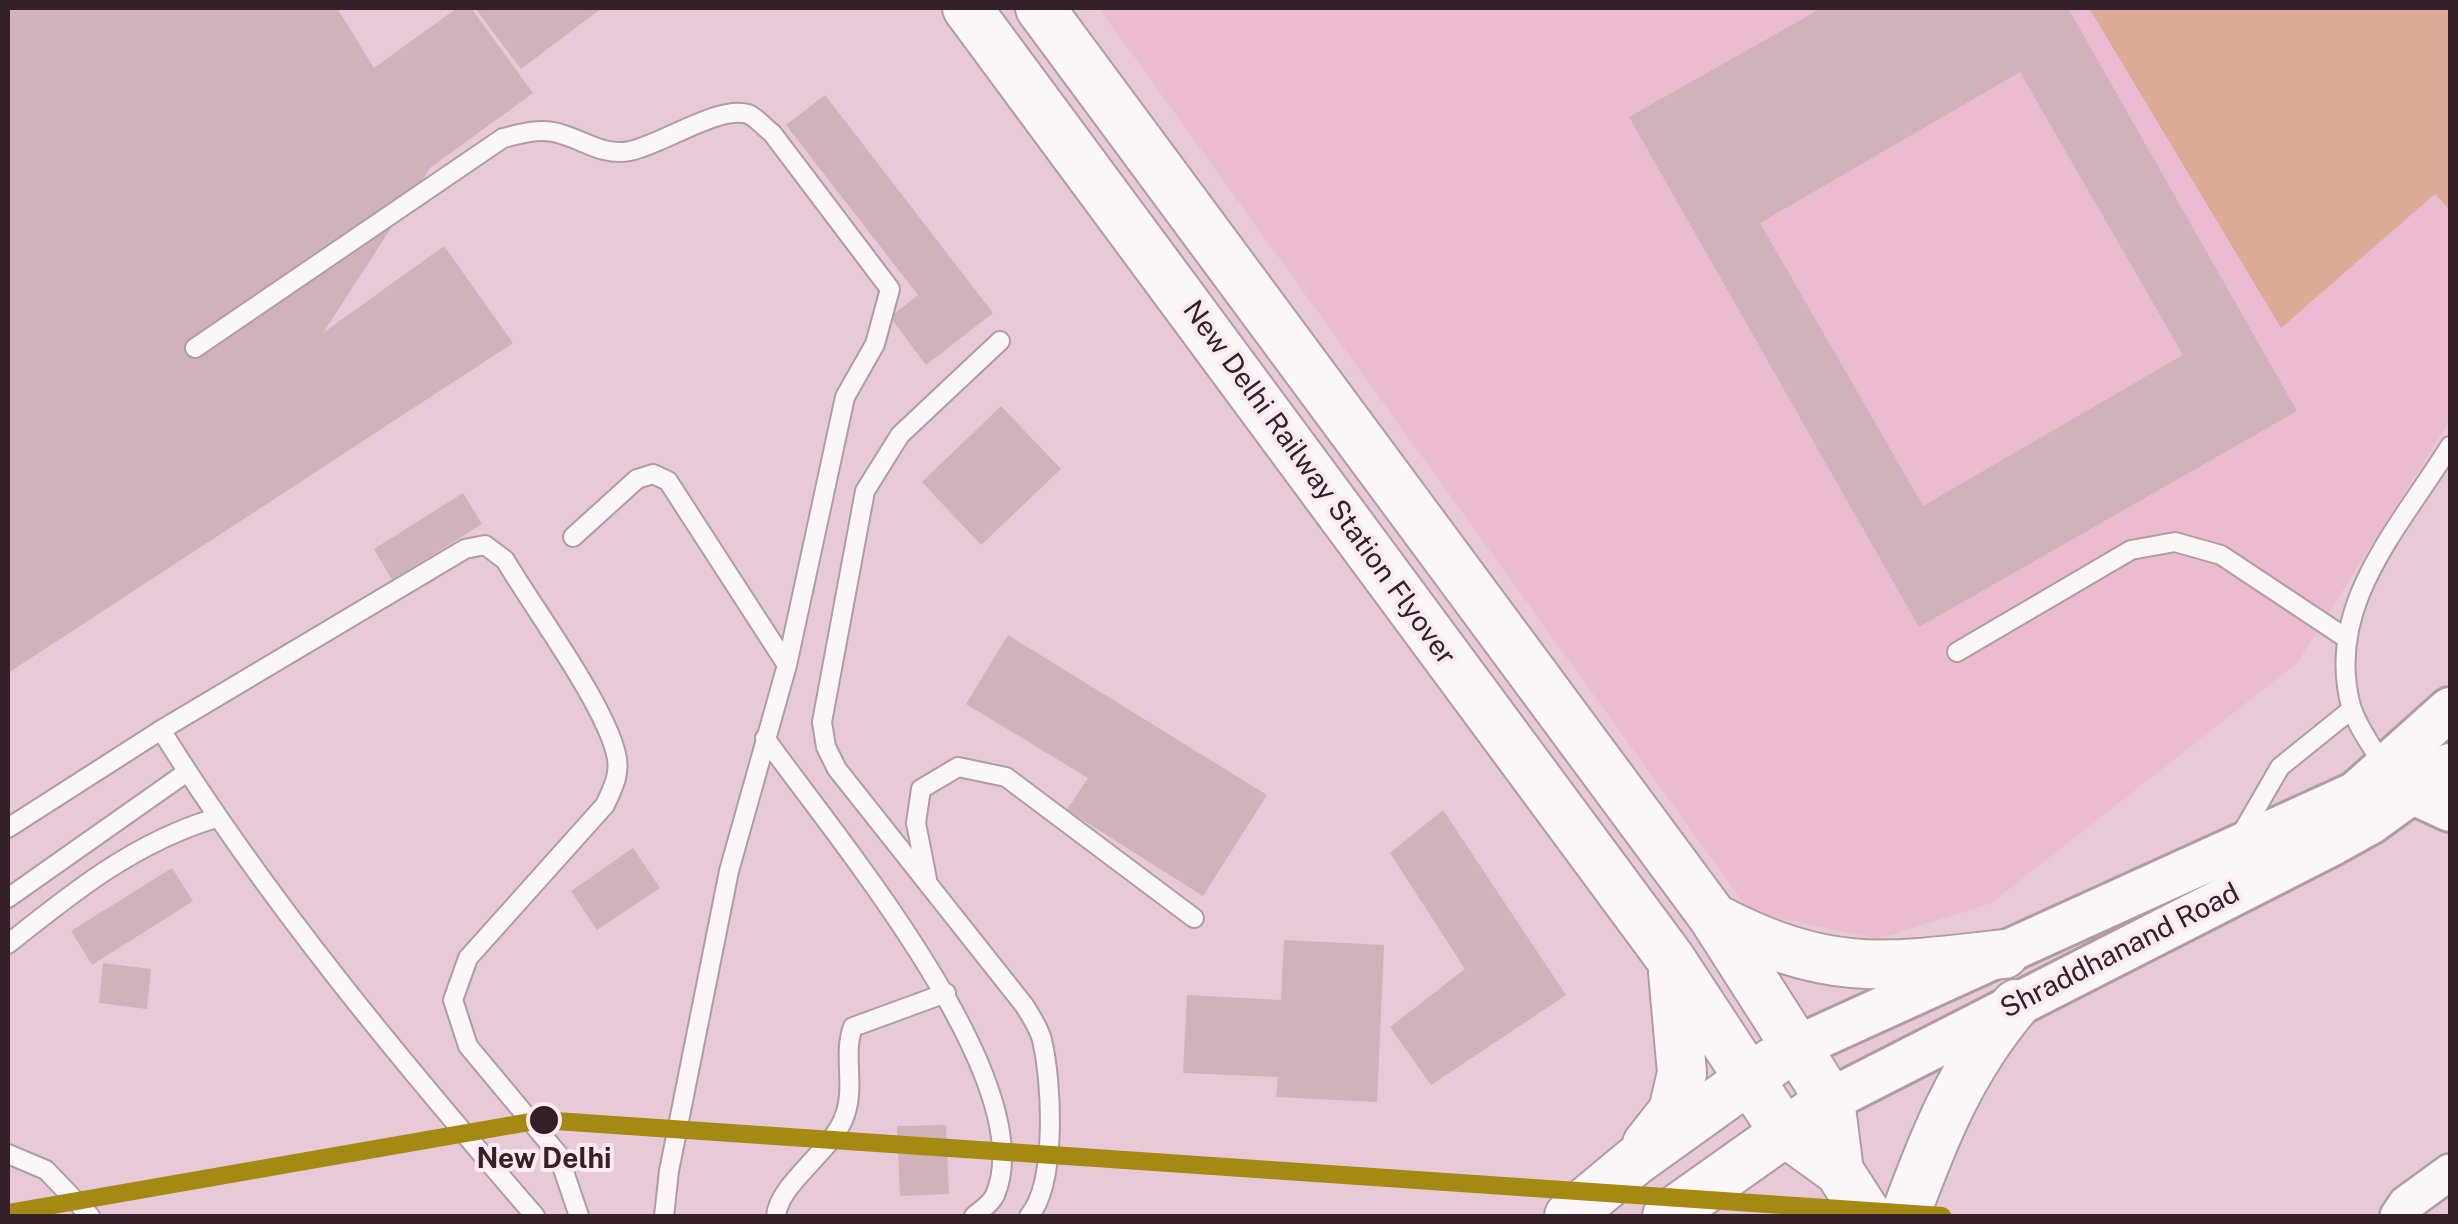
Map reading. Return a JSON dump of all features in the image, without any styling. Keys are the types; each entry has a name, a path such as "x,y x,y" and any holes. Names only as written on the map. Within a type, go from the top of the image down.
{"main road":[{"name":"New Delhi Railway Station Flyover","path":"967,8 1670,958 1785,1132 1839,1171"},
{"name":"New Delhi Railway Station Flyover","path":"1040,8 1713,917 1830,1100"},
{"path":"1713,917 1766,945 1816,960 1900,966 2004,954"},
{"path":"1634,1161 1673,1111 1682,1073 1682,1037 1670,958"},
{"path":"1905,1216 1949,1106 1978,1050 2016,1004"},
{"path":"1568,1216 1634,1161 1797,1046"},
{"path":"1830,1100 1839,1171 1868,1216"},
{"name":"Shraddhanand Road","path":"1667,1216 1830,1100"}],"street":[{"name":"Shraddhanand Road","path":"1830,1100 2358,830 2450,710"},
{"name":"Shraddhanand Road","path":"1797,1046 2356,794 2450,765"},
{"path":"2397,780 2450,810"},
{"path":"2398,1216 2406,1204 2450,1172"}],"lane":[{"path":"195,348 503,138 536,130 563,134 599,151 626,152 727,113 750,114 784,148 890,289 875,344 844,397 787,665 729,871 669,1170 664,1216"},
{"path":"1000,341 900,435 865,491 822,722 826,747 837,769 1024,1005 1041,1036 1046,1063 1048,1172 1038,1206 1029,1216"},
{"path":"2397,780 2352,710 2342,654 2354,600 2450,446"},
{"path":"573,538 638,480 652,474 668,481 787,665"},
{"path":"1957,652 2131,550 2175,542 2221,555 2346,638"},
{"path":"8,828 161,730 465,549 485,546 504,560 605,724 618,756 617,782 605,805 468,958 453,1000 468,1046 558,1154 580,1216"},
{"path":"2233,850 2280,768 2352,710"},
{"path":"161,730 216,818 402,1058 535,1216"},
{"path":"765,738 946,994 975,1047 996,1116 1002,1172 994,1199 974,1216"},
{"path":"928,884 916,823 921,789 958,768 1006,777 1194,918"},
{"path":"8,898 187,772"},
{"path":"8,944 92,877 172,831 216,818"},
{"path":"776,1216 794,1182 827,1151 845,1117 852,1079 849,1038 853,1026 946,994"},
{"path":"8,1154 46,1170 90,1216"}],"shaded area":[{"path":"1099,8 2450,8 2450,420 2297,663 1991,903 1878,939 1750,912"},
{"path":"2089,8 2450,8 2450,210 2435,194 2281,328"}],"building":[{"path":"8,8 337,8 374,68 457,8 471,8 533,93 430,168 323,333 444,246 513,343 8,673"},
{"path":"475,8 602,8 521,69"},
{"path":"1822,8 2068,8 2297,411 1919,627 1629,117","holes":["2020,72 2183,355 1923,506 1760,223"]},
{"path":"825,95 993,313 926,365 890,317 918,295 786,125"},
{"path":"1001,406 1061,469 981,545 922,482"},
{"path":"463,493 482,524 392,580 374,549"},
{"path":"1008,635 1267,795 1203,896 1067,810 1088,778 966,704"},
{"path":"1443,810 1566,995 1431,1085 1390,1027 1465,969 1390,853"},
{"path":"633,848 660,888 597,930 571,891"},
{"path":"172,868 193,901 92,965 71,931"},
{"path":"1284,940 1384,945 1377,1102 1276,1097 1278,1077 1183,1073 1187,995 1281,1000"},
{"path":"103,963 151,969 147,1009 99,1003"},
{"path":"946,1125 949,1194 900,1196 897,1126"}],"transit line":[{"path":"8,1213 541,1120 1942,1216"}],"place":[{"name":"New Delhi","path":"544,1120"}]}
